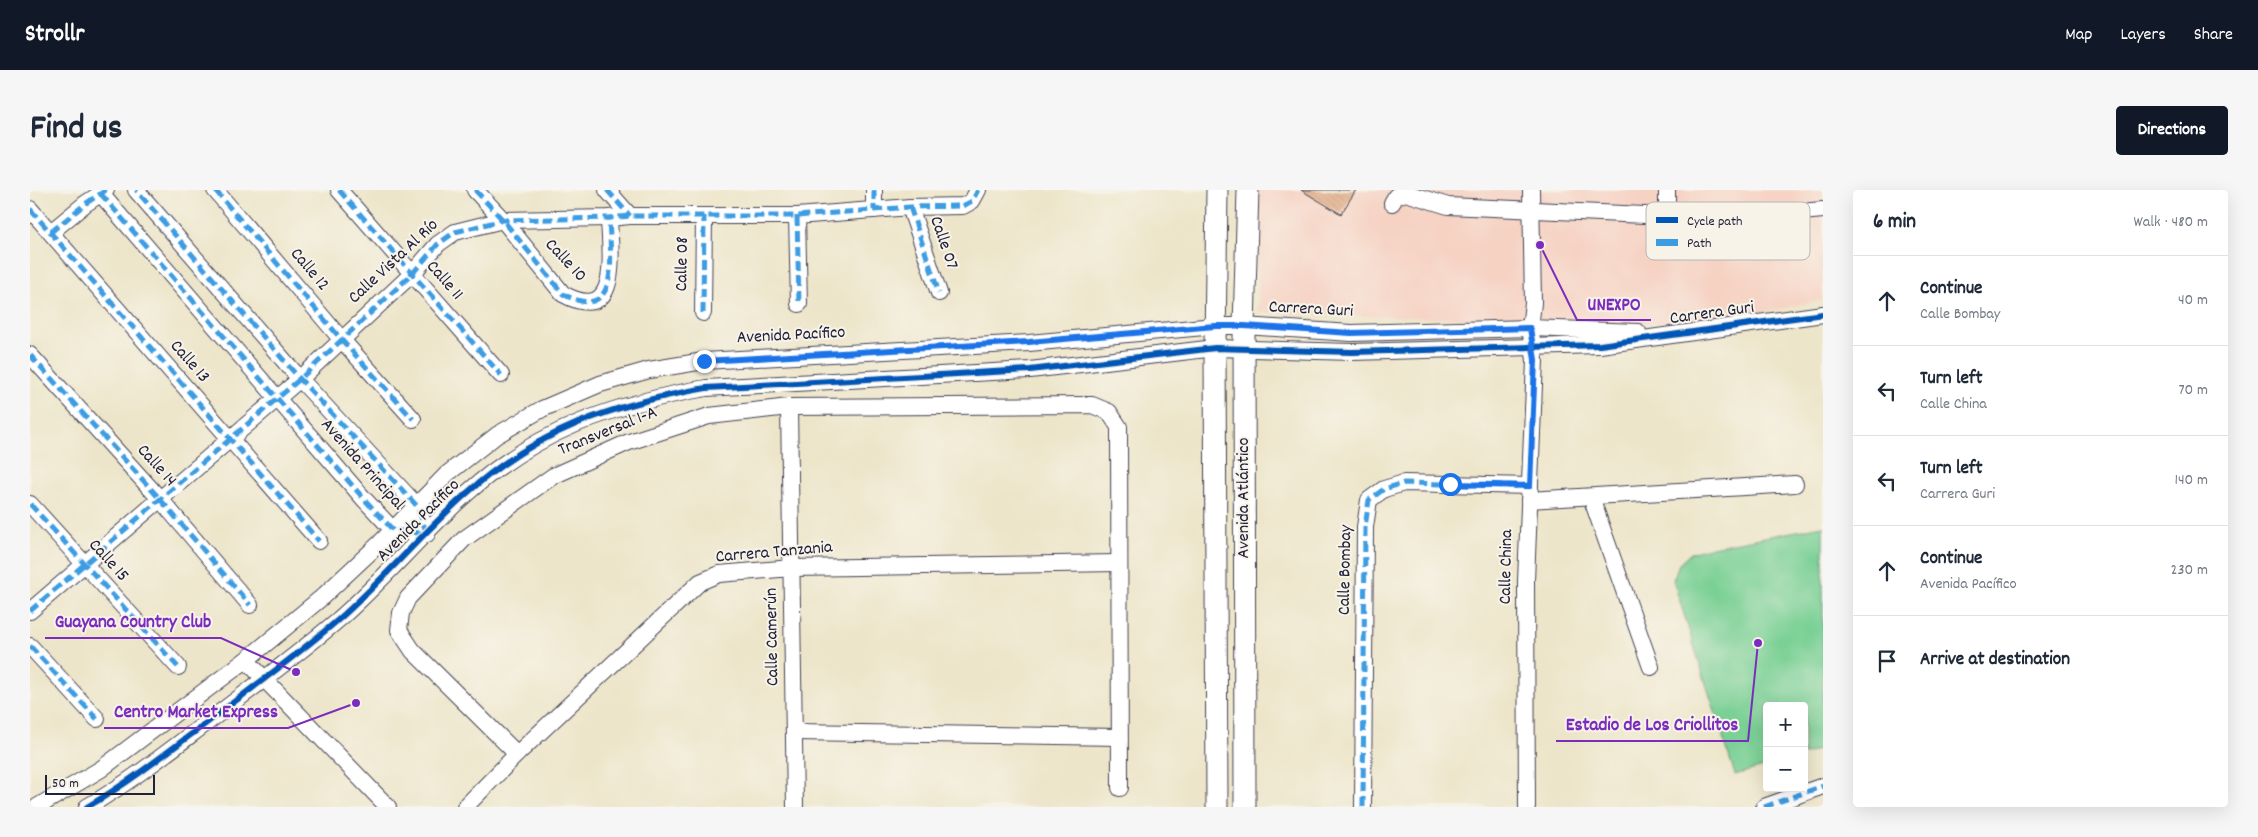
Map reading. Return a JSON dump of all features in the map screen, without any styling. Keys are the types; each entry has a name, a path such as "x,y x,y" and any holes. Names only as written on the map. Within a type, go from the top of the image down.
{"main road":[{"name":"Avenida Atlántico","path":"1217,190 1215,326 1217,807"},
{"name":"Avenida Atlántico","path":"1245,807 1244,326 1248,190"}],"street":[{"name":"Avenida Principal","path":"104,192 276,399 393,530 427,534 417,506 300,380 136,190"},
{"name":"Calle 12","path":"215,190 341,339 413,418"},
{"name":"Calle 11","path":"339,190 501,375"},
{"name":"Calle 10","path":"475,190 503,220 563,294 575,300 592,302 604,294 610,282 610,218"},
{"path":"608,190 630,216"},
{"path":"874,190 874,210"},
{"name":"Calle China","path":"1527,807 1526,581 1535,360 1530,328 1533,303 1531,190"},
{"name":"Calle Vista Al Río","path":"30,611 300,380 341,339 412,274 438,244 455,232 503,220 630,216 797,216 910,207 963,206 972,201 978,191"},
{"path":"51,232 85,204 104,192"},
{"path":"1392,202 1396,196 1406,193 1448,206 1646,215"},
{"name":"Calle 07","path":"910,207 939,292"},
{"name":"Calle 13","path":"30,209 319,542"},
{"path":"1810,211 1823,210"},
{"name":"Calle 08","path":"703,313 704,216"},
{"path":"797,216 800,304"},
{"name":"Carrera Guri","path":"1215,348 1352,352 1600,345 1823,314"},
{"name":"Carrera Guri","path":"1215,326 1351,333 1530,328 1676,334"},
{"name":"Avenida Pacífico","path":"37,807 101,768 246,660 320,599 393,530 447,474 496,435 542,409 600,384 649,370 704,361 954,347 1215,326"},
{"path":"954,347 964,374"},
{"name":"Avenida Pacífico","path":"87,807 116,790 264,680 338,620 466,494 512,458 554,433 609,410 655,397 706,388 1030,370 1215,348"},
{"name":"Calle 14","path":"30,355 160,499 250,605"},
{"name":"Transversal 1-A","path":"517,754 413,651 399,630 401,613 408,598 464,539 553,476 629,442 709,416 789,407 1092,405 1109,412 1118,427 1118,563"},
{"name":"Calle Camerún","path":"789,407 795,807"},
{"name":"Calle Bombay","path":"1363,807 1365,527 1369,500 1384,489 1404,482 1530,493"},
{"path":"1530,493 1592,497 1796,484"},
{"path":"1592,497 1651,667"},
{"name":"Calle 15","path":"30,504 178,667"},
{"path":"1118,563 1120,788"},
{"name":"Carrera Tanzania","path":"465,807 517,754 700,582 720,574 792,568 1118,563"},
{"path":"30,646 97,719"},
{"path":"246,660 388,807"},
{"path":"794,732 1119,737"},
{"path":"1764,807 1823,786"}],"shaded area":[{"path":"1258,190 1823,190 1823,300 1712,323 1549,322 1258,312"}],"green space":[{"path":"1823,526 1823,747 1808,753 1808,702 1763,702 1763,767 1735,775 1673,580 1679,564 1691,553 1712,547"}],"building":[{"path":"1301,190 1356,190 1341,214"}],"marked path":[{"path":"51,232 85,204 106,190"},
{"path":"101,194 364,499 393,530 427,534 417,506 300,379 136,190"},
{"path":"215,190 341,339 413,419"},
{"path":"339,190 501,375"},
{"path":"475,190 503,220 563,294 582,301 595,300 604,293 608,281 611,249 609,218"},
{"path":"607,190 630,216"},
{"path":"874,190 874,210"},
{"path":"30,611 300,379 412,274 438,244 455,232 503,220 630,216 797,216 910,207 963,206 972,201 978,190"},
{"path":"910,207 939,293"},
{"path":"30,209 319,541"},
{"path":"703,313 704,216"},
{"path":"797,216 799,304"},
{"path":"30,355 160,499 250,605"},
{"path":"1363,807 1365,527 1369,500 1384,489 1404,483 1530,486"},
{"path":"30,504 178,667"},
{"path":"30,646 97,719"},
{"path":"1764,807 1823,786"}],"cycle path":[{"path":"87,807 164,755 274,672 338,620 449,509 493,472 521,453 578,423 640,402 706,388 1030,370 1215,348 1352,352 1600,345 1823,314"}],"place":[{"name":"UNEXPO","path":"1540,245"},
{"name":"Estadio de Los Criollitos","path":"1758,643"},
{"name":"Guayana Country Club","path":"296,672"},
{"name":"Centro Market Express","path":"356,703"}],"route":[{"path":"704,361 1029,342 1215,326 1351,333 1530,328 1535,360 1530,486 1450,484"}]}
